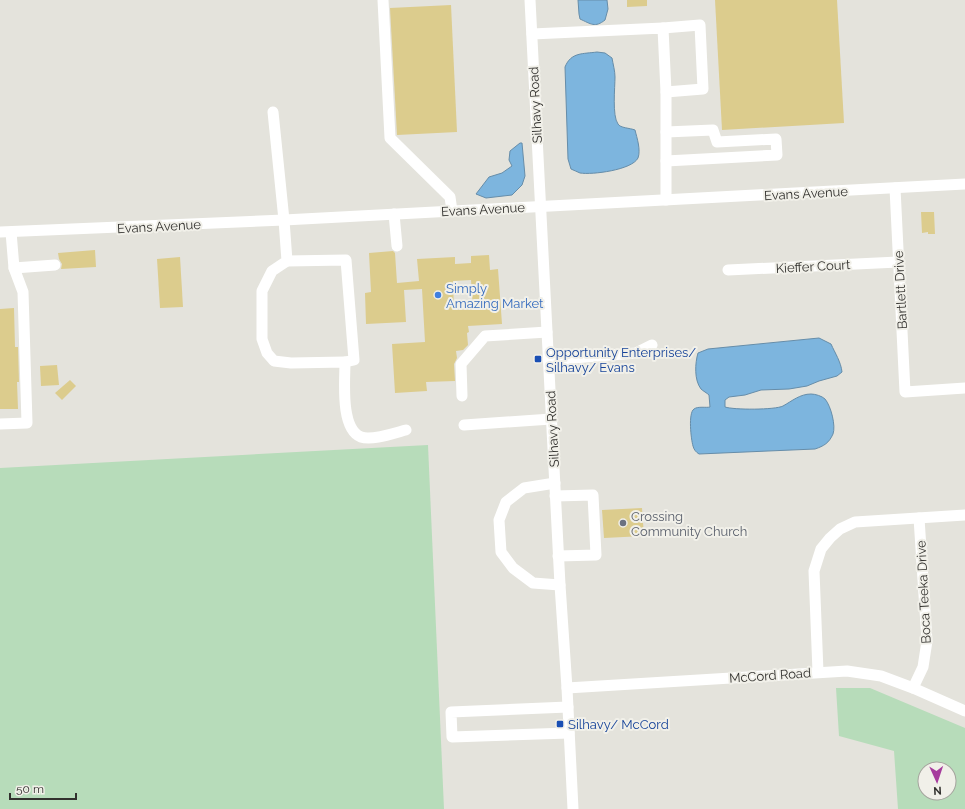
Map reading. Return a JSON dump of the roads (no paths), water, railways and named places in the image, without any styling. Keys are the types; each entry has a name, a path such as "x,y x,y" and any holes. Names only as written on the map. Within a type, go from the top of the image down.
{"street":[{"path":"384,0 390,138 450,196 452,211"},
{"name":"Silhavy Road","path":"530,0 558,556 573,809"},
{"path":"532,34 700,25 703,89 666,92"},
{"path":"663,28 666,92 666,200"},
{"path":"273,112 287,260"},
{"path":"666,132 713,130 717,142 718,158"},
{"path":"666,160 777,155 776,139 717,142"},
{"name":"Evans Avenue","path":"5,232 284,220 965,184"},
{"name":"Bartlett Drive","path":"895,188 905,366 905,392 965,388"},
{"path":"394,214 396,246"},
{"path":"0,424 27,423 23,292 14,268 5,232"},
{"path":"287,260 346,260 354,360 345,362 285,363 274,361 267,353 262,339 262,291 272,271 287,260"},
{"name":"Kieffer Court","path":"728,270 898,262"},
{"path":"14,268 55,265"},
{"path":"462,396 461,364 485,336 547,332"},
{"path":"548,360 636,353 652,345"},
{"path":"345,362 346,415 350,428 360,436 373,437 406,430"},
{"path":"464,425 551,419"},
{"path":"555,483 524,488 506,502 499,520 501,552 513,568 533,583 560,585"},
{"path":"555,496 593,495 596,555 558,556"},
{"path":"818,672 814,571 821,550 830,538 840,529 855,522 965,515"},
{"name":"Boca Teeka Drive","path":"913,688 923,667 927,641 919,518"},
{"name":"McCord Road","path":"567,688 848,671 882,676 965,711"},
{"path":"568,707 451,712 452,738 569,733"}],"water":[{"path":"578,0 607,0 608,9 605,20 596,25 580,19"},
{"path":"597,52 605,53 612,58 615,75 614,108 616,120 619,125 635,130 639,155 634,162 620,169 593,173 580,173 571,169 568,159 565,67 574,56"},
{"path":"522,143 525,176 522,185 512,195 486,198 476,194 489,177 502,173 512,166 509,160 510,151"},
{"path":"819,338 831,344 838,358 842,372 837,376 807,386 789,389 761,390 745,395 729,397 725,400 725,407 745,409 772,408 783,406 803,395 818,395 824,398 827,402 832,416 834,430 828,442 815,449 699,454 696,452 693,446 691,432 692,411 698,408 710,407 709,395 701,389 697,381 696,362 698,353 708,349"}],"place":[{"name":"Simply Amazing Market","path":"438,295"},
{"name":"Opportunity Enterprises/ Silhavy/ Evans","path":"538,359"},
{"name":"Crossing Community Church","path":"623,523"},
{"name":"Silhavy/ McCord","path":"560,724"}]}
